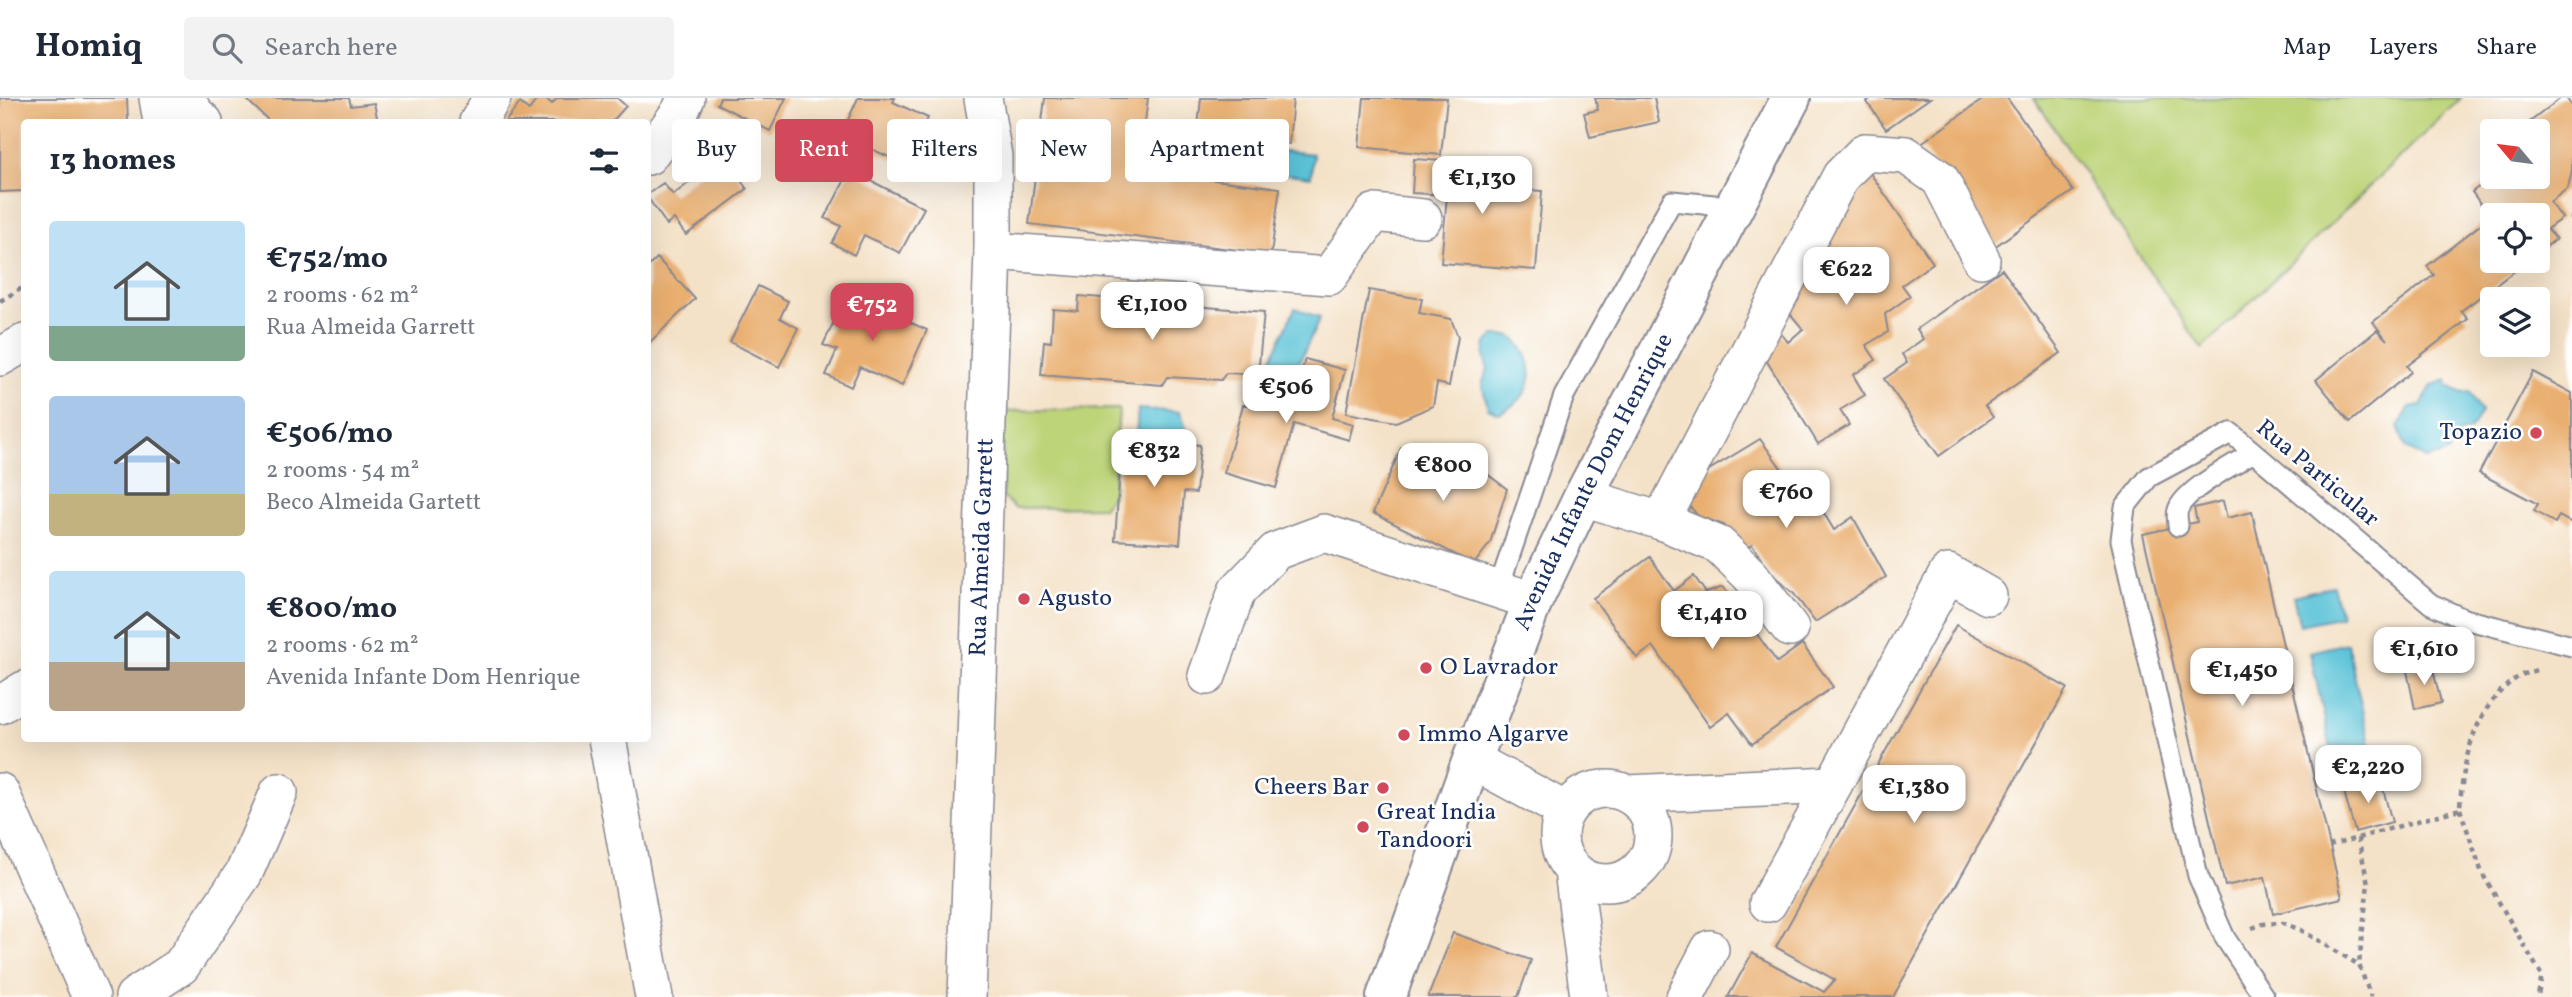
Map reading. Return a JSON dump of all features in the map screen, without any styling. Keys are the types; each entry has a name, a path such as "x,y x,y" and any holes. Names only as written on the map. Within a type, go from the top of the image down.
{"street":[{"path":"158,98 162,119"},
{"path":"185,98 201,119"},
{"path":"480,119 492,98"},
{"path":"651,152 680,112 686,98"},
{"name":"Rua Almeida Garrett","path":"967,997 993,251 993,156 983,98"},
{"name":"Avenida Infante Dom Henrique","path":"1386,997 1472,760 1516,596 1583,497 1791,98"},
{"path":"1661,521 1841,176 1865,152 1906,155 1940,179 1981,259"},
{"path":"993,251 1329,276 1374,213 1423,218"},
{"path":"0,357 21,346"},
{"path":"1583,497 1661,521 1719,545 1751,575 1790,628"},
{"path":"1208,676 1237,591 1276,551 1324,533 1516,596"},
{"path":"1768,903 1948,573 1988,596"},
{"path":"0,705 21,692"},
{"path":"608,742 654,997"},
{"path":"1472,760 1566,811"},
{"path":"1627,794 1642,804 1650,817 1654,832 1649,857 1636,873 1618,883 1593,882 1573,870 1563,855 1559,835 1566,811 1584,794 1608,789 1627,794 1833,785"},
{"path":"0,792 91,997"},
{"path":"134,997 181,966 244,873 279,792"},
{"path":"1573,870 1589,997"},
{"path":"1685,997 1710,949"}],"lane":[{"path":"1516,596 1564,396 1672,201 1735,207"},
{"name":"Rua Particular","path":"2264,997 2225,938 2198,876 2121,540 2125,507 2149,477 2231,433 2431,604 2465,619 2572,646"},
{"path":"2178,526 2177,512 2192,492 2253,452"}],"path":[{"path":"0,301 21,289"},
{"path":"2535,997 2539,995 2542,976 2482,873 2460,809 2461,774 2477,727 2495,698 2520,676 2547,667"},
{"path":"2329,846 2460,809"},
{"path":"2357,838 2368,883 2359,965 2371,997"},
{"path":"2225,938 2263,924 2283,923 2301,930 2359,965"}],"green space":[{"path":"2034,98 2461,98 2202,349"},
{"path":"1119,409 1113,495 1103,507 1015,508 1003,497 1002,411"}],"water":[{"path":"1289,151 1313,154 1311,177 1289,174"},
{"path":"1295,308 1320,318 1295,371 1286,367 1280,370 1279,364 1271,360"},
{"path":"1494,336 1511,336 1521,346 1530,368 1527,388 1521,398 1499,413 1488,408 1482,384 1488,369 1484,357 1486,343"},
{"path":"2447,380 2448,386 2462,393 2470,392 2481,412 2470,431 2459,433 2448,453 2426,459 2406,448 2398,427 2410,407 2421,405 2432,385"},
{"path":"1138,409 1180,412 1190,439 1136,435"},
{"path":"2333,586 2341,616 2300,625 2293,596"},
{"path":"2347,643 2371,749 2333,758 2310,652"}],"building":[{"path":"0,98 127,98 128,119 21,119 21,191 0,192"},
{"path":"245,98 349,98 351,106 374,103 377,119 267,119"},
{"path":"538,98 545,98 552,104 557,98 617,98 626,106 615,119 507,119 520,103 529,110"},
{"path":"720,98 786,98 770,131 761,126 761,119 746,119 717,104"},
{"path":"858,98 895,98 893,102 928,118 887,119 887,156 873,150 873,119 848,119"},
{"path":"1045,98 1148,98 1145,119 1125,119 1125,182 1230,182 1280,188 1271,254 1029,224 1034,182 1111,182 1111,119 1042,119"},
{"path":"1201,98 1293,98 1289,144 1289,119 1199,119"},
{"path":"1364,98 1447,98 1441,155 1359,147"},
{"path":"1595,98 1654,98 1659,122 1590,137 1584,113 1598,110"},
{"path":"1872,98 1930,98 1886,129 1867,102"},
{"path":"1985,98 2007,98 2073,191 1994,247 1920,144"},
{"path":"2561,98 2566,98 2572,106 2572,170 2568,188 2550,202 2562,218 2550,227 2550,203 2480,203 2472,192 2480,186 2480,189 2550,189 2550,119 2534,119"},
{"path":"1414,159 1485,164 1483,187 1542,191 1536,270 1441,263 1447,195 1412,193"},
{"path":"1870,173 1933,263 1902,285 1910,296 1885,314 1888,332 1866,345 1876,360 1853,375 1865,395 1840,410 1849,425 1818,444 1763,355 1777,329 1788,342 1803,329 1787,310 1798,301 1804,281 1817,267 1818,244 1838,210 1850,200 1843,191"},
{"path":"690,182 742,182 747,189 686,235 674,219 667,225 651,202 651,192 663,183 673,195"},
{"path":"844,182 873,182 924,208 900,253 864,235 854,255 832,243 841,226 825,218"},
{"path":"2480,225 2480,273 2512,273 2493,287 2480,287 2480,297 2461,311 2468,319 2407,366 2411,372 2350,422 2316,380 2377,330 2387,340 2373,322 2434,275 2427,266"},
{"path":"2550,232 2556,239 2550,244"},
{"path":"657,258 695,299 651,341 651,264"},
{"path":"2002,269 2061,353 1985,406 1993,417 1939,456 1884,379 1907,363 1902,354 1923,339 1917,329"},
{"path":"758,286 788,301 780,318 798,328 779,367 730,342"},
{"path":"1369,290 1422,299 1419,313 1451,319 1458,337 1449,386 1437,383 1433,406 1396,422 1346,413"},
{"path":"847,294 927,330 902,386 860,367 851,387 826,375 837,350 823,345"},
{"path":"1079,296 1264,312 1258,375 1226,373 1221,380 1167,377 1162,385 1041,375 1044,341 1051,342 1053,309 1078,311"},
{"path":"1305,359 1345,370 1332,418 1353,424 1349,440 1294,424 1276,488 1224,473 1243,405 1292,405"},
{"name":"Topazio","path":"2533,372 2572,393 2572,523 2559,516 2555,523 2534,511 2538,504 2479,473"},
{"path":"1122,438 1200,445 1196,493 1184,492 1180,544 1115,540"},
{"path":"1760,439 1792,483 1804,480 1834,530 1853,517 1886,577 1815,622 1794,594 1771,573 1752,545 1743,549 1724,525 1698,516 1685,501 1691,481"},
{"path":"1401,448 1479,468 1507,489 1490,543 1474,564 1373,513"},
{"path":"2223,501 2227,518 2252,512 2342,898 2273,914 2265,877 2225,886 2143,534 2197,522 2194,508"},
{"path":"1650,557 1674,591 1694,576 1706,593 1723,587 1777,662 1802,644 1833,687 1752,744 1729,713 1710,727 1653,646 1637,658 1593,598"},
{"path":"1956,625 2067,688 1893,997 1728,997 1752,953 1824,992 1835,980 1776,947"},
{"path":"2432,665 2441,703 2415,709 2407,671"},
{"path":"2380,778 2392,822 2355,832 2343,788"},
{"path":"1453,933 1531,960 1518,997 1428,997"}],"place":[{"name":"Topazio","path":"2536,433"},
{"name":"Agusto","path":"1024,599"},
{"name":"O Lavrador","path":"1426,668"},
{"name":"Immo Algarve","path":"1404,735"},
{"name":"Cheers Bar","path":"1383,788"},
{"name":"Great India Tandoori","path":"1363,827"}]}
